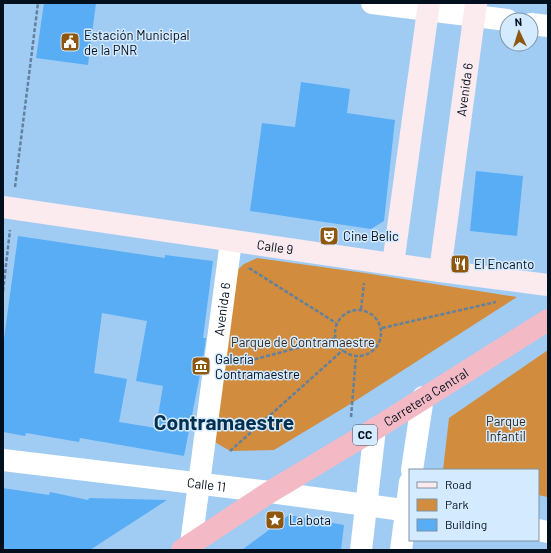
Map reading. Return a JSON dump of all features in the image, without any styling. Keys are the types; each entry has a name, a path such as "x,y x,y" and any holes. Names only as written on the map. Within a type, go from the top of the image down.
{"highway":[{"name":"Carretera Central","path":"186,547 270,492 350,444 548,320"}],"street":[{"path":"372,3 475,9 499,17"},
{"path":"393,264 429,6"},
{"name":"Avenida 6","path":"440,271 475,9"},
{"name":"Calle 9","path":"8,207 230,247 366,260 548,285"},
{"name":"Avenida 6","path":"186,547 199,484 230,247"},
{"path":"412,469 423,397"},
{"path":"361,550 367,506 374,429"},
{"name":"Calle 11","path":"3,460 270,492 408,511"},
{"path":"401,550 409,496"}],"path":[{"path":"3,291 8,207 38,3"},
{"path":"230,247 336,323"},
{"path":"361,309 366,260"},
{"path":"382,328 502,300"},
{"path":"361,309 374,315 382,328 380,342 371,353 356,356 343,350 335,338 336,323 346,312 361,309"},
{"path":"214,370 335,338"},
{"path":"230,451 343,350"},
{"path":"350,444 356,356"}],"green space":[{"name":"Parque de Contramaestre","path":"257,258 517,297 352,403 274,450 230,451 213,441 235,272 244,264"},
{"name":"Parque Infantil","path":"548,350 548,497 539,495 539,469 443,469 449,418"}],"building":[{"path":"44,3 96,3 88,65 36,58"},
{"path":"301,82 350,89 347,113 395,120 384,221 371,229 250,211 262,123 295,127"},
{"path":"476,171 523,176 517,236 470,231"},
{"path":"18,236 165,258 165,255 213,261 203,338 206,338 203,359 184,456 80,438 79,442 26,433 25,436 3,432 3,346","holes":["102,313 147,321 136,381 163,386 156,428 119,422 127,379 94,373"]},
{"path":"3,488 49,495 50,492 88,500 89,498 167,500 90,550 3,550"},
{"path":"289,515 344,525 341,550 242,550"}],"place":[{"name":"Estación Municipal de la PNR","path":"70,42"},
{"name":"Cine Belic","path":"329,236"},
{"name":"El Encanto","path":"460,264"},
{"name":"Galería Contramaestre","path":"201,366"},
{"name":"La bota","path":"275,520"}],"district":[{"name":"Contramaestre","path":"224,423"}]}
